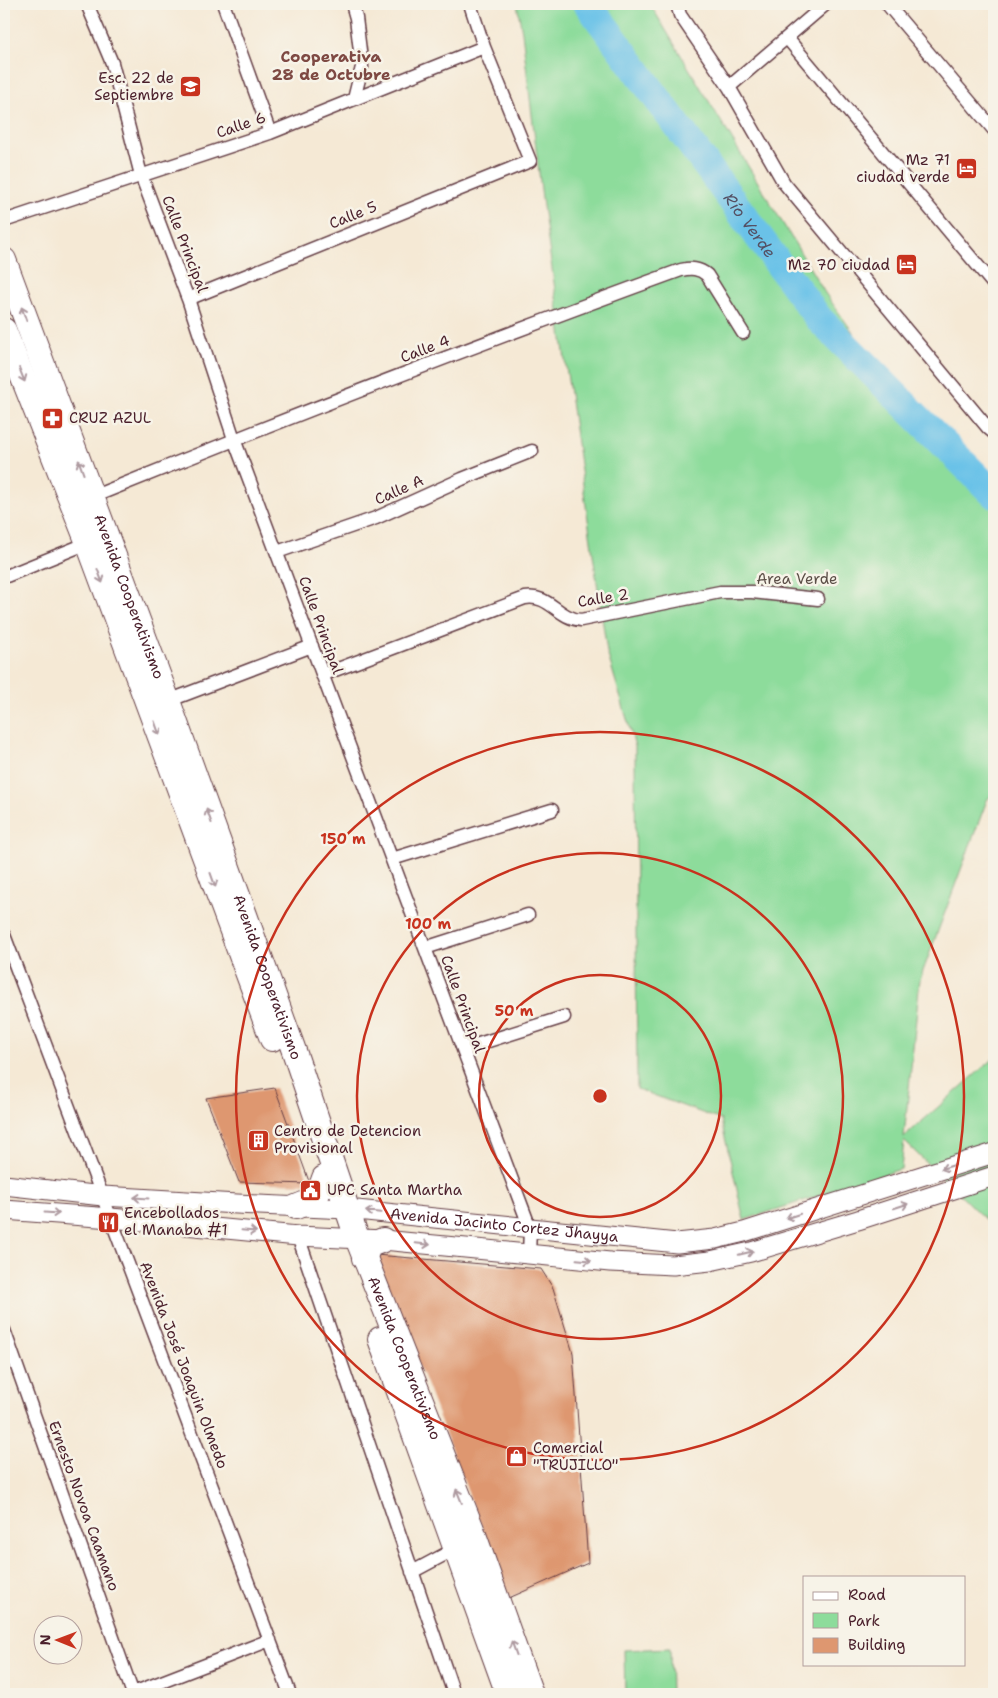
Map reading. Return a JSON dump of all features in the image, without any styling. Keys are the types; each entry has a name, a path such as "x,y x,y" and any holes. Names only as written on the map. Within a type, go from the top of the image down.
{"highway":[{"name":"Avenida Cooperativismo","path":"4,260 168,701 294,1051 340,1208"},
{"name":"Avenida Cooperativismo","path":"4,330 88,543 324,1178 340,1208 472,1529 530,1694"},
{"path":"296,1207 313,1201 319,1193 324,1178"},
{"path":"355,1244 370,1245 383,1240"},
{"name":"Avenida Cooperativismo","path":"355,1244 456,1549 508,1694"}],"street":[{"name":"Calle Principal","path":"87,4 112,63 141,175 188,299 234,439 278,552 322,675 530,1228 528,1255"},
{"path":"352,4 356,18 362,67 354,99"},
{"path":"470,4 484,47"},
{"path":"677,4 680,14 729,87 784,183 994,433"},
{"path":"729,87 826,4"},
{"path":"887,4 994,130"},
{"path":"224,6 270,133"},
{"path":"787,38 994,285"},
{"name":"Calle 6","path":"4,221 270,133 484,47"},
{"name":"Calle 5","path":"188,299 530,161 484,47"},
{"name":"Calle 4","path":"92,497 234,439 548,319 688,268 702,270 707,275 743,333"},
{"name":"Calle A","path":"278,552 376,518 462,479 532,451"},
{"path":"4,577 88,543"},
{"name":"Calle 2","path":"322,675 525,598 540,598 566,617 581,620 720,592 752,592 818,599"},
{"path":"168,701 312,646"},
{"path":"392,859 552,810"},
{"path":"425,948 528,915"},
{"name":"Avenida José Joaquin Olmedo","path":"4,935 290,1694"},
{"path":"463,1049 564,1017"},
{"name":"Avenida Jacinto Cortez Jhayya","path":"4,1185 103,1196 340,1208 677,1243 715,1239 744,1232 994,1152"},
{"name":"Avenida Jacinto Cortez Jhayya","path":"383,1240 528,1255 673,1265 710,1261 760,1250 994,1176"},
{"path":"4,1210 298,1236 355,1244"},
{"path":"298,1236 452,1688"},
{"name":"Ernesto Novoa Caamano","path":"4,1330 133,1694"},
{"path":"412,1572 456,1549"},
{"path":"133,1694 270,1640"}],"green space":[{"name":"Area Verde","path":"517,4 650,4 825,293 912,415 985,486 994,484 994,792 987,800 920,979 904,1137 994,1058 994,1228 904,1141 901,1169 744,1220 721,1120 637,1089 635,746 607,652 543,206"},
{"path":"670,1648 671,1694 625,1694 624,1650"}],"building":[{"name":"Centro de Detencion Provisional","path":"275,1088 310,1184 239,1182 206,1098"},
{"name":"Comercial \"TRUJILLO\"","path":"376,1255 541,1269 553,1288 573,1353 588,1563 509,1598"}],"waterway":[{"name":"Río Verde","path":"588,4 819,319 994,494"}],"place":[{"name":"Esc. 22 de Septiembre","path":"190,87"},
{"name":"Mz 71 ciudad verde","path":"966,169"},
{"name":"Mz 70 ciudad","path":"906,265"},
{"name":"CRUZ AZUL","path":"53,418"},
{"name":"Centro de Detencion Provisional","path":"258,1140"},
{"name":"UPC Santa Martha","path":"311,1190"},
{"name":"Encebollados el Manaba #1","path":"108,1222"},
{"name":"Comercial \"TRUJILLO\"","path":"517,1457"}],"district":[{"name":"Cooperativa 28 de Octubre","path":"331,65"}]}
